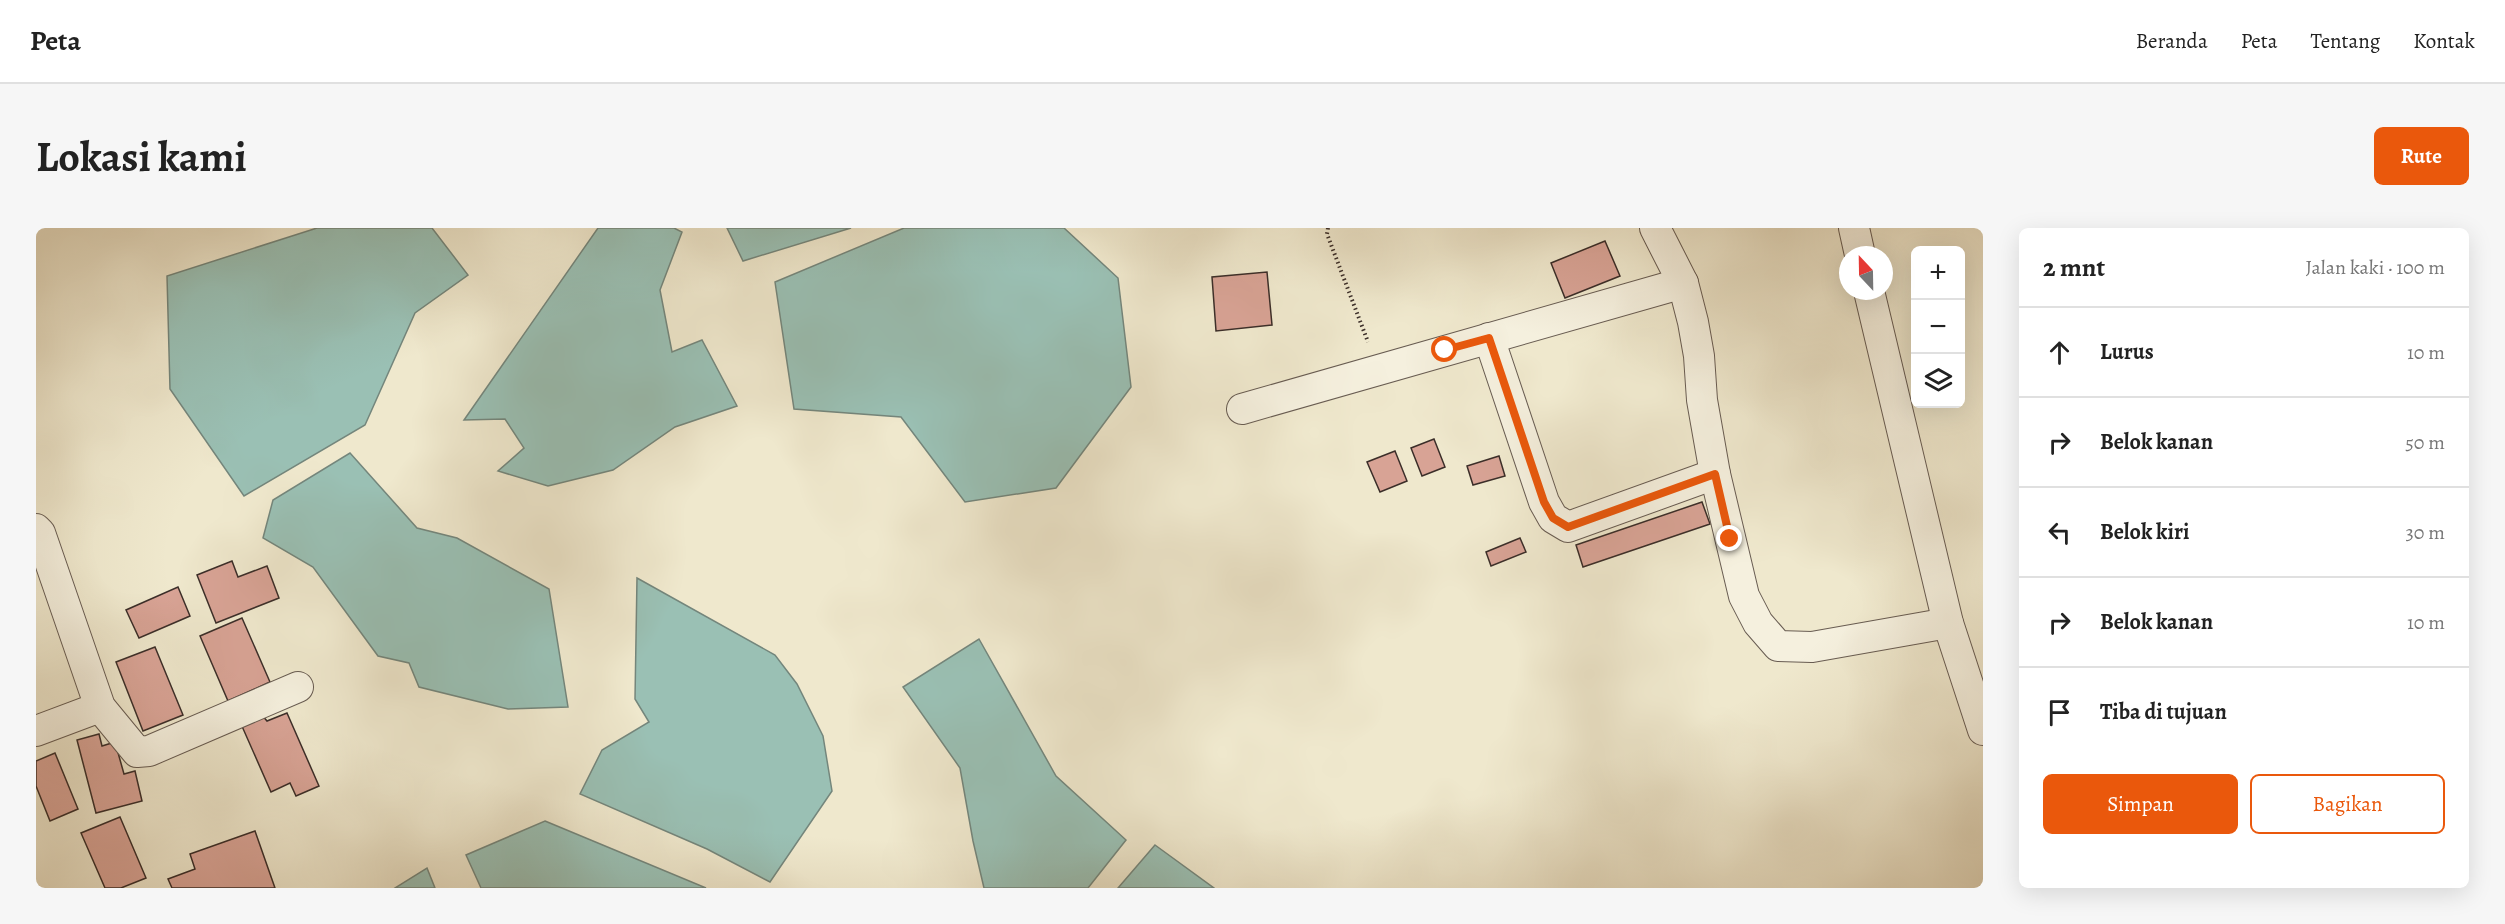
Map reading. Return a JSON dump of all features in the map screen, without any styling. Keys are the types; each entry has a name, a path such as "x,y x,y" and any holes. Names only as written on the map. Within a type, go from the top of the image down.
{"street":[{"path":"1655,228 1683,283 1699,356 1702,400 1715,474 1744,596 1758,623 1778,646 1812,647 1948,623"},
{"path":"1854,228 1858,246"},
{"path":"1242,409 1378,368 1683,283"},
{"path":"1871,300 1948,623 1983,730"},
{"path":"1489,338 1544,502 1553,518 1568,527 1715,474"},
{"path":"36,529 40,533 100,707 137,752 149,751 298,687"},
{"path":"36,731 100,707"}],"path":[{"path":"1328,228 1327,234 1378,368"}],"water":[{"path":"317,228 432,228 468,275 415,313 365,425 244,496 170,389 167,276"},
{"path":"598,228 674,228 682,232 660,290 672,352 702,340 737,406 675,427 613,470 548,486 498,471 524,448 505,419 464,420"},
{"path":"727,228 851,228 743,261"},
{"path":"904,228 1064,228 1118,278 1131,387 1056,488 965,502 901,417 794,409 775,282"},
{"path":"350,453 417,528 457,538 549,589 568,707 508,709 419,687 409,663 378,656 313,567 263,538 273,500"},
{"path":"637,578 775,655 797,684 823,736 832,791 770,882 707,849 580,794 602,750 649,722 635,699"},
{"path":"979,639 1056,776 1126,840 1088,888 984,888 960,768 903,687"},
{"path":"545,821 706,888 481,888 466,855"},
{"path":"1155,845 1214,888 1118,888"},
{"path":"427,868 435,888 395,888"}],"building":[{"path":"1605,241 1620,276 1565,298 1551,263"},
{"path":"1267,272 1272,325 1216,331 1212,277"},
{"path":"1434,439 1445,467 1422,476 1411,448"},
{"path":"1395,451 1407,481 1380,492 1367,462"},
{"path":"1499,456 1505,476 1473,485 1467,466"},
{"path":"1702,502 1710,524 1583,567 1576,545"},
{"path":"1520,538 1526,552 1491,566 1486,552"},
{"path":"232,561 238,577 267,566 279,598 216,623 197,575"},
{"path":"178,587 190,616 139,638 126,610"},
{"path":"242,618 270,682 228,701 200,636"},
{"path":"155,647 183,715 143,731 116,662"},
{"path":"287,713 319,786 296,796 290,783 271,792 241,724 262,715 267,721"},
{"path":"99,734 102,746 115,742 124,774 135,771 142,801 96,813 77,740"},
{"path":"55,753 78,809 50,821 36,786 36,761"},
{"path":"120,817 146,878 121,888 105,888 81,833"},
{"path":"255,831 275,888 172,888 168,879 195,869 190,854"}],"route":[{"path":"1445,350 1489,338 1544,502 1553,518 1568,527 1715,474 1730,539"}]}
